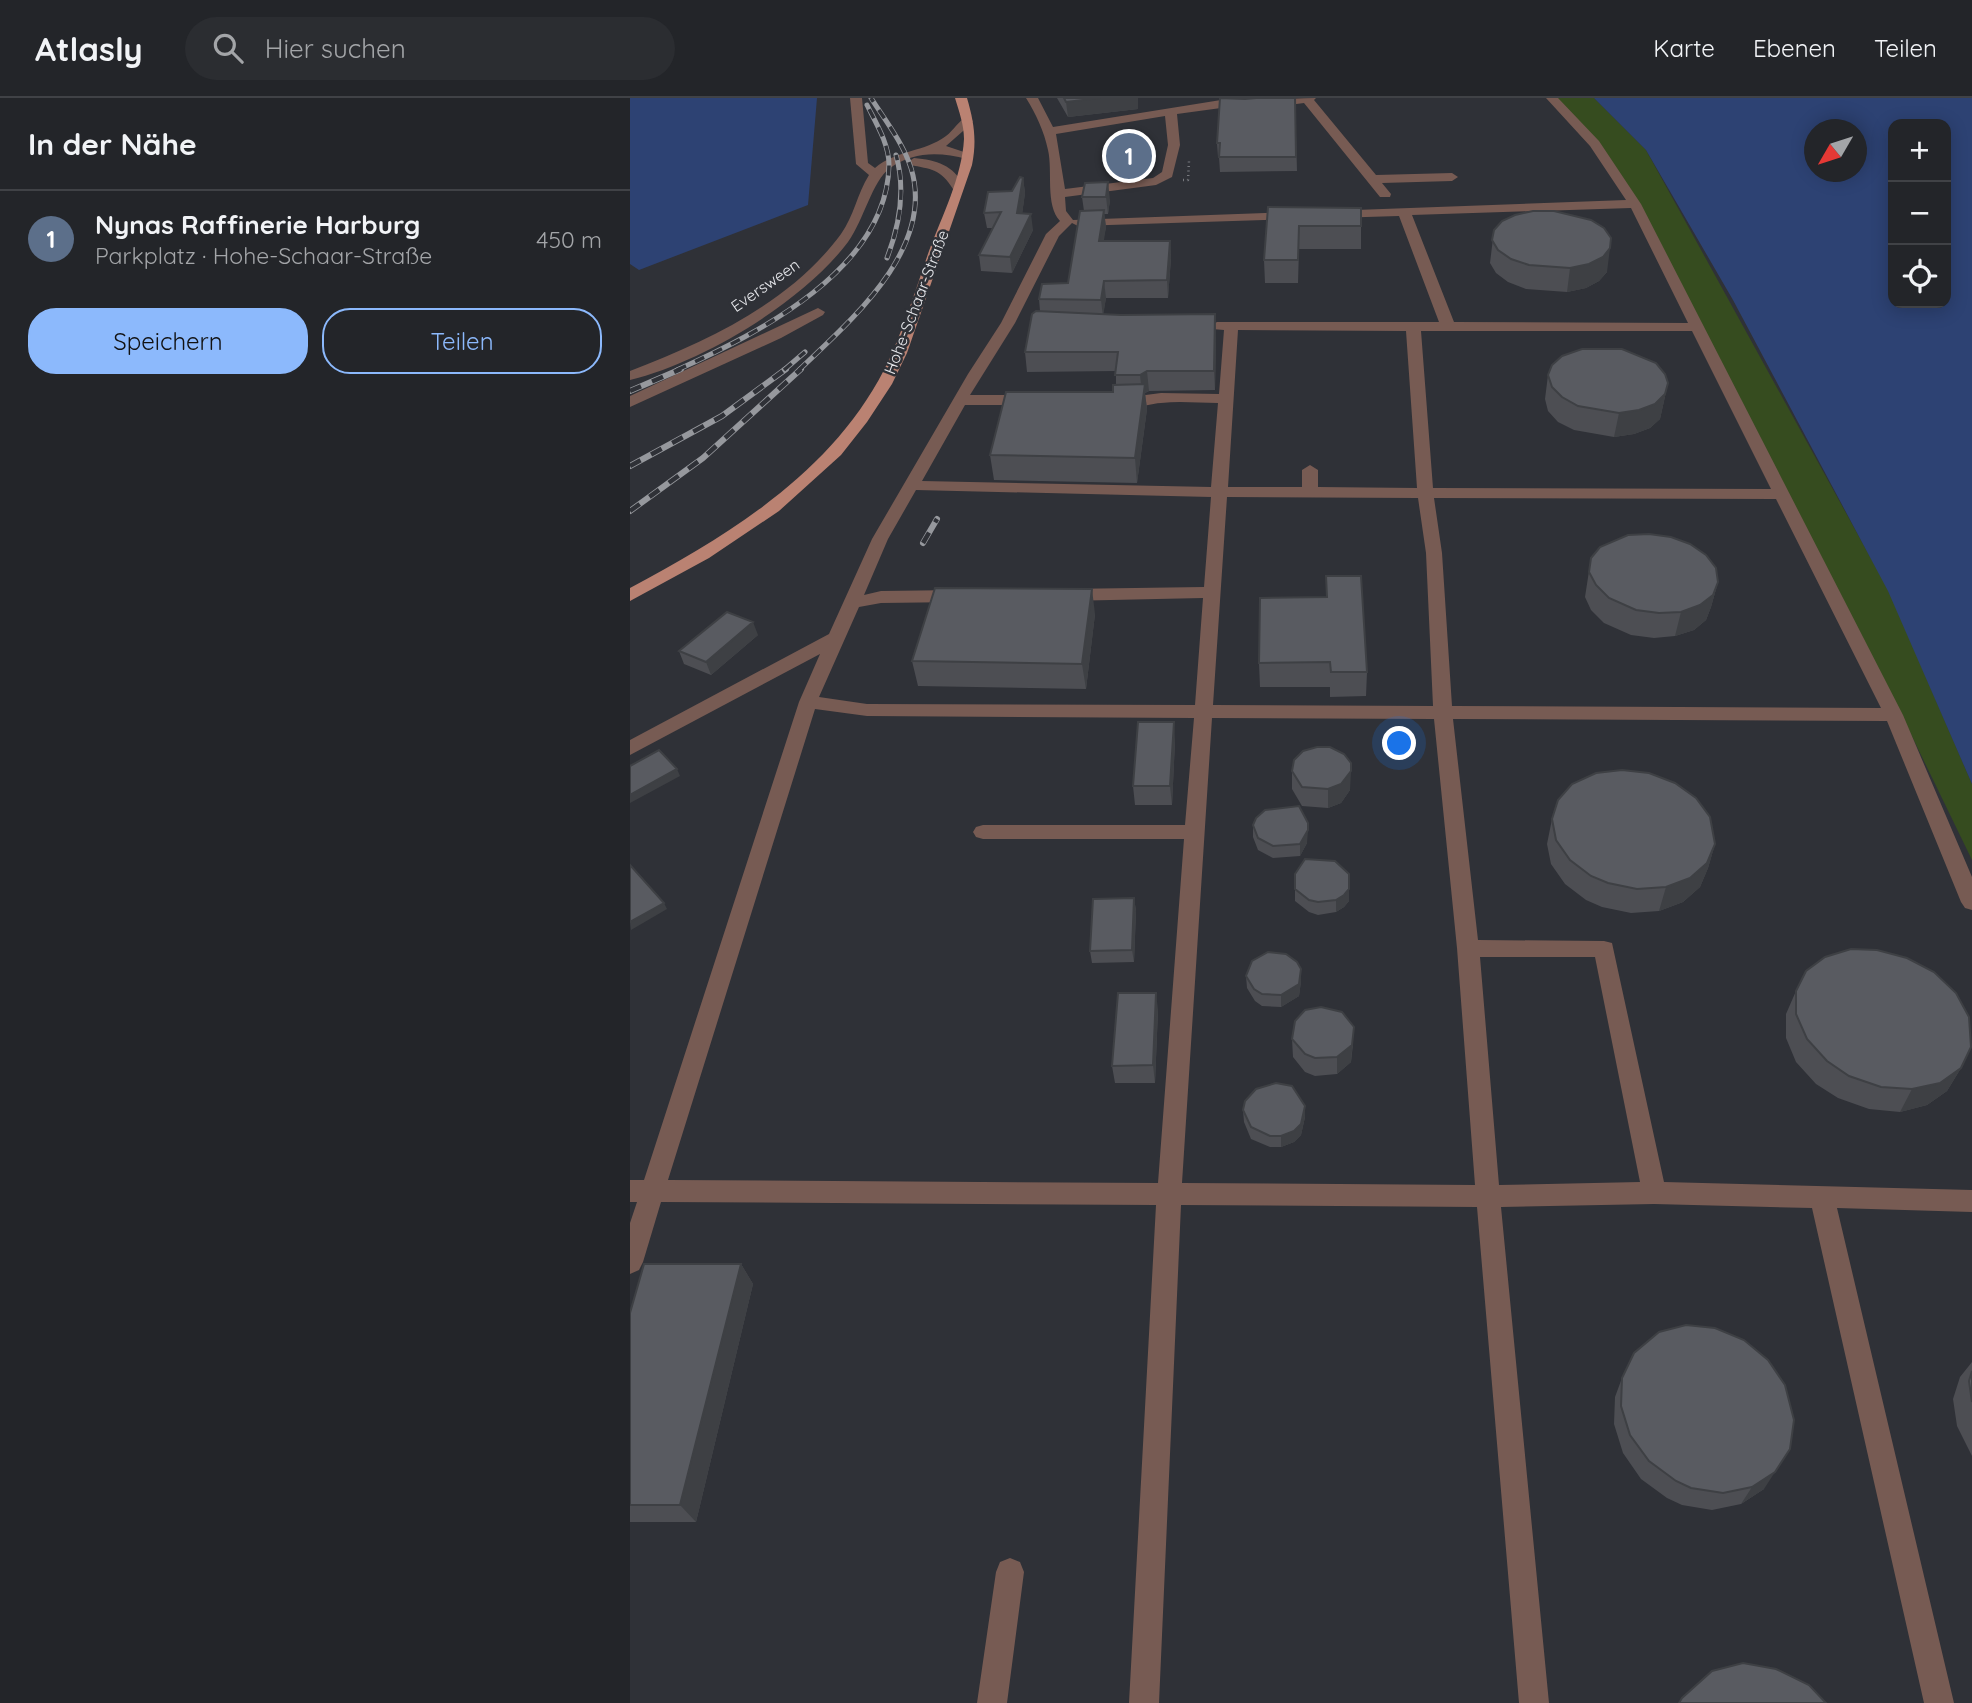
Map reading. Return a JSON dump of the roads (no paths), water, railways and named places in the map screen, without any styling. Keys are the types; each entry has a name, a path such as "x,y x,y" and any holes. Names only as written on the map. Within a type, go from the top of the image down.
{"main road":[{"name":"Hohe-Schaar-Straße","path":"630,595 737,533 781,500 838,448 874,400 887,378 958,186 967,121 961,98"}],"street":[{"path":"856,98 862,164 875,174"},
{"path":"1032,98 1050,131 1058,163 1059,212 1067,221 1106,223 1635,204"},
{"path":"1552,98 1595,144 1635,204 1894,715 1972,902"},
{"path":"1050,131 1171,113 1218,101 1245,107 1309,99 1385,194"},
{"path":"1060,194 1156,181 1168,174 1174,145 1171,113"},
{"path":"875,174 898,159 933,149 951,138 967,121"},
{"path":"933,149 964,149"},
{"path":"875,174 964,149"},
{"path":"914,162 945,168 953,175 958,186"},
{"name":"Eversween","path":"630,376 691,351 746,321 817,270 838,247 856,219 868,185 875,174"},
{"path":"1373,179 1452,177"},
{"path":"1404,211 1448,326"},
{"path":"630,1262 641,1191 808,702 880,539 960,400 1015,323 1054,234 1067,221"},
{"path":"630,402 776,335 818,312"},
{"path":"1413,325 1425,493 1434,553 1443,711 1468,948 1534,1703"},
{"path":"1203,326 1698,327"},
{"path":"1144,1703 1169,1194 1231,327"},
{"path":"1101,401 1226,399"},
{"path":"960,400 1046,400"},
{"path":"1310,470 1310,492"},
{"path":"913,485 1220,492 1781,494"},
{"path":"1049,595 1213,592"},
{"path":"853,603 881,597 981,596"},
{"path":"630,748 836,638"},
{"path":"808,702 867,710 1894,715"},
{"path":"983,832 1196,832"},
{"path":"1468,948 1604,949 1654,1193"},
{"path":"641,1191 1488,1196 1654,1193 1972,1201"},
{"path":"1822,1197 1939,1703"},
{"path":"992,1703 1010,1572"}],"water":[{"path":"630,98 817,98 808,205 639,270 630,264"},
{"path":"1594,98 1972,98 1972,784 1888,591 1733,300 1646,150"}],"railway":[{"path":"799,370 842,329 884,281 900,255 911,227 915,198 911,168 899,141 871,98"},
{"path":"677,370 744,337 813,293 843,266 867,236 883,202 889,165 884,142 867,105"},
{"path":"887,258 900,207 901,181 896,155"},
{"path":"784,370 805,352"},
{"path":"630,391 681,369"},
{"path":"630,466 722,416 786,369"},
{"path":"630,511 703,458 801,369"},
{"path":"923,543 937,519"}],"place":[{"name":"Nynas Raffinerie Harburg","path":"1129,156"}]}
